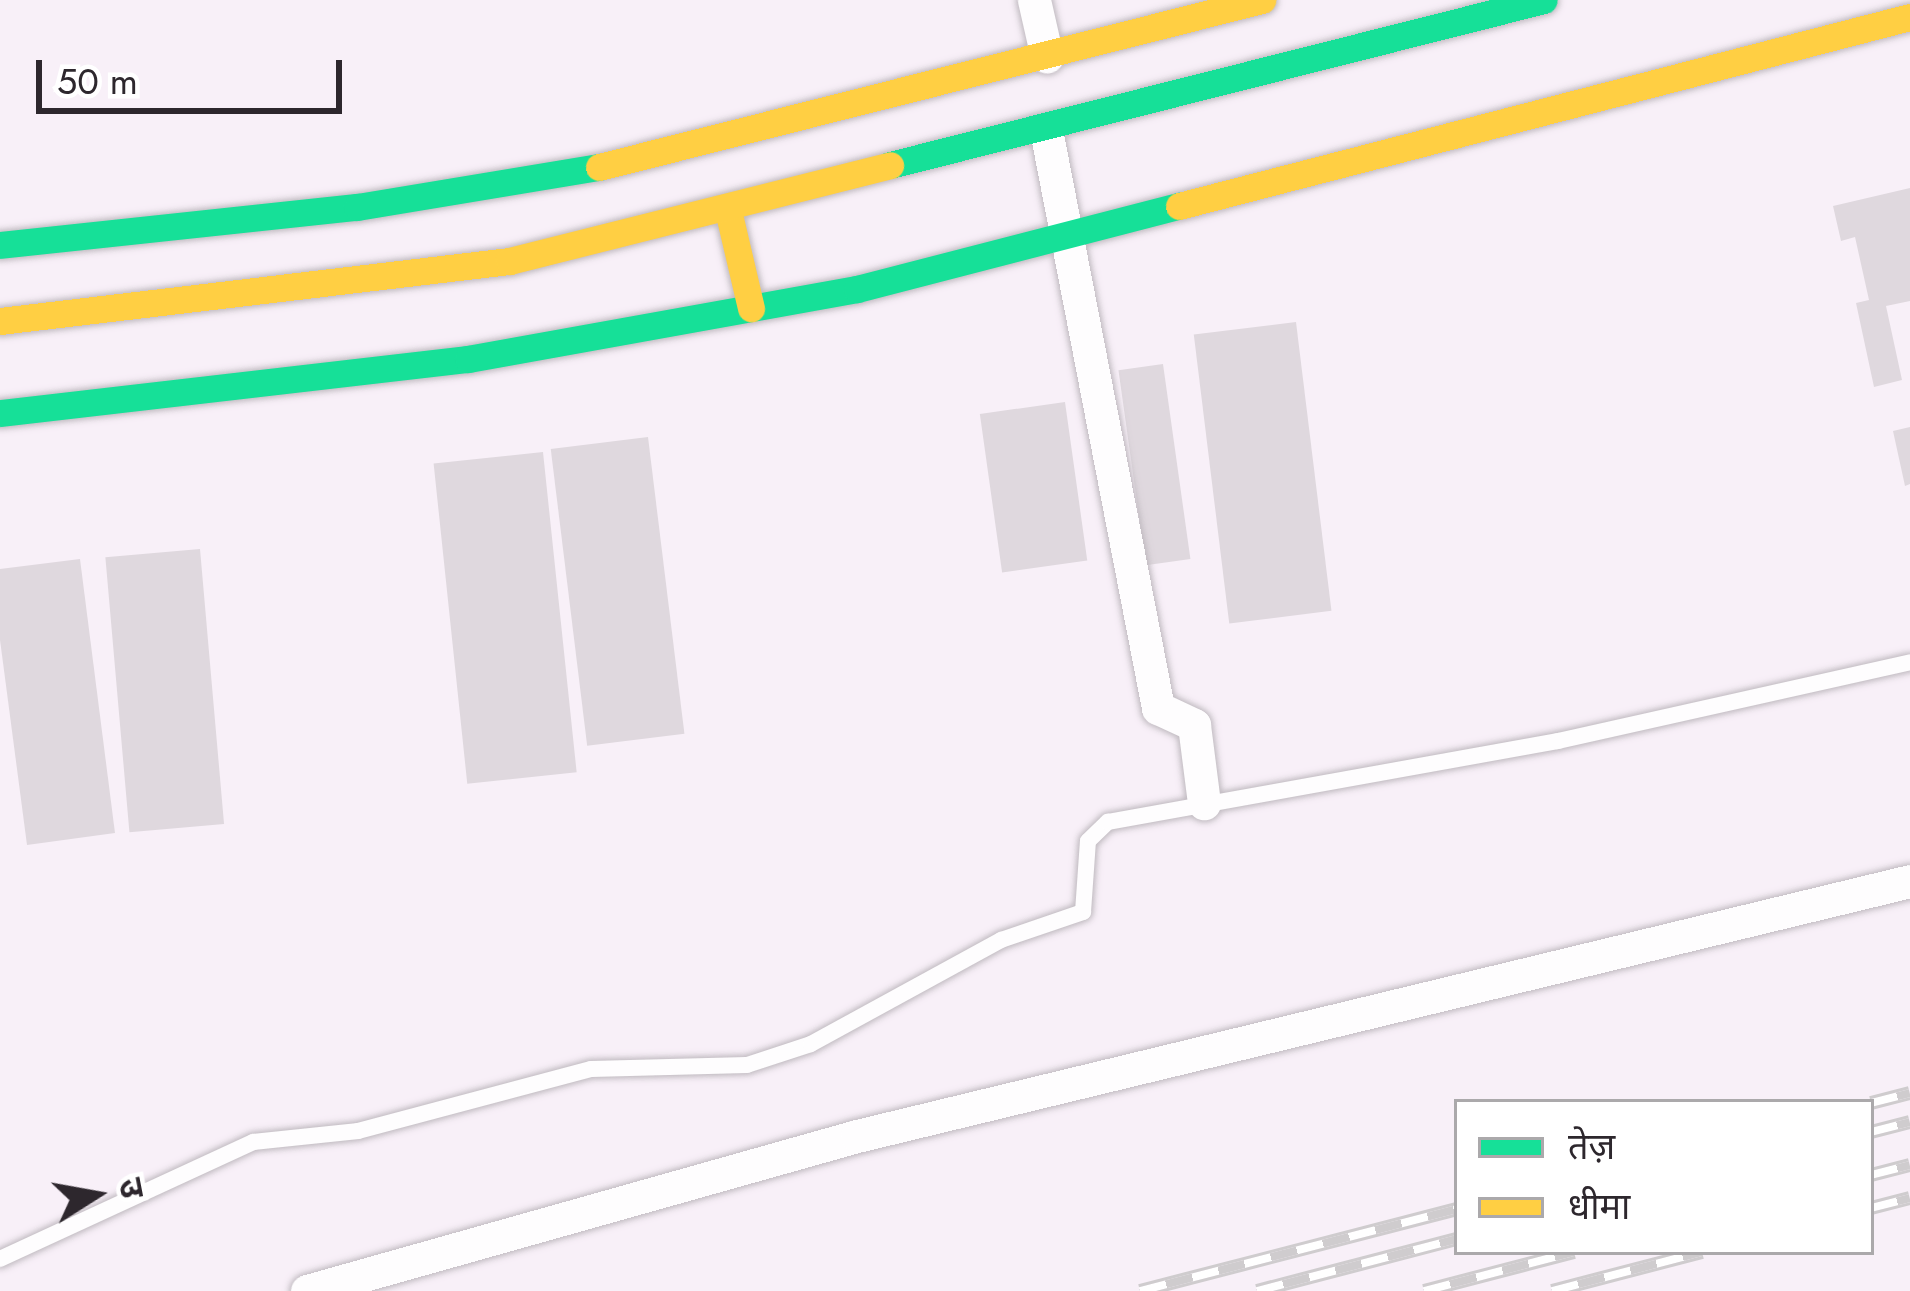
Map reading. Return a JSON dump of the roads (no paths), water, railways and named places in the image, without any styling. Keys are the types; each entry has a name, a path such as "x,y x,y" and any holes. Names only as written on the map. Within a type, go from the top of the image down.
{"street":[{"path":"1034,0 1046,57"},
{"path":"0,245 357,207 644,160 1262,0"},
{"path":"0,321 509,261 1046,130 1544,0"},
{"path":"0,413 468,359 751,308 1069,238 1910,17"},
{"path":"1046,130 1158,709 1194,725 1204,803"},
{"path":"728,210 751,308"},
{"path":"307,1291 856,1136 1910,881"}],"lane":[{"path":"0,1258 253,1142 358,1131 591,1069 747,1065 811,1044 1001,940 1083,912 1088,841 1096,827 1204,803 1558,741 1910,662"}],"railway":[{"path":"1874,1102 1910,1093"},
{"path":"1874,1131 1910,1122"},
{"path":"1874,1174 1910,1165"},
{"path":"1874,1207 1910,1198"},
{"path":"1140,1291 1454,1210"},
{"path":"1257,1291 1454,1240"},
{"path":"1424,1291 1562,1255"},
{"path":"1552,1291 1690,1255"}]}
